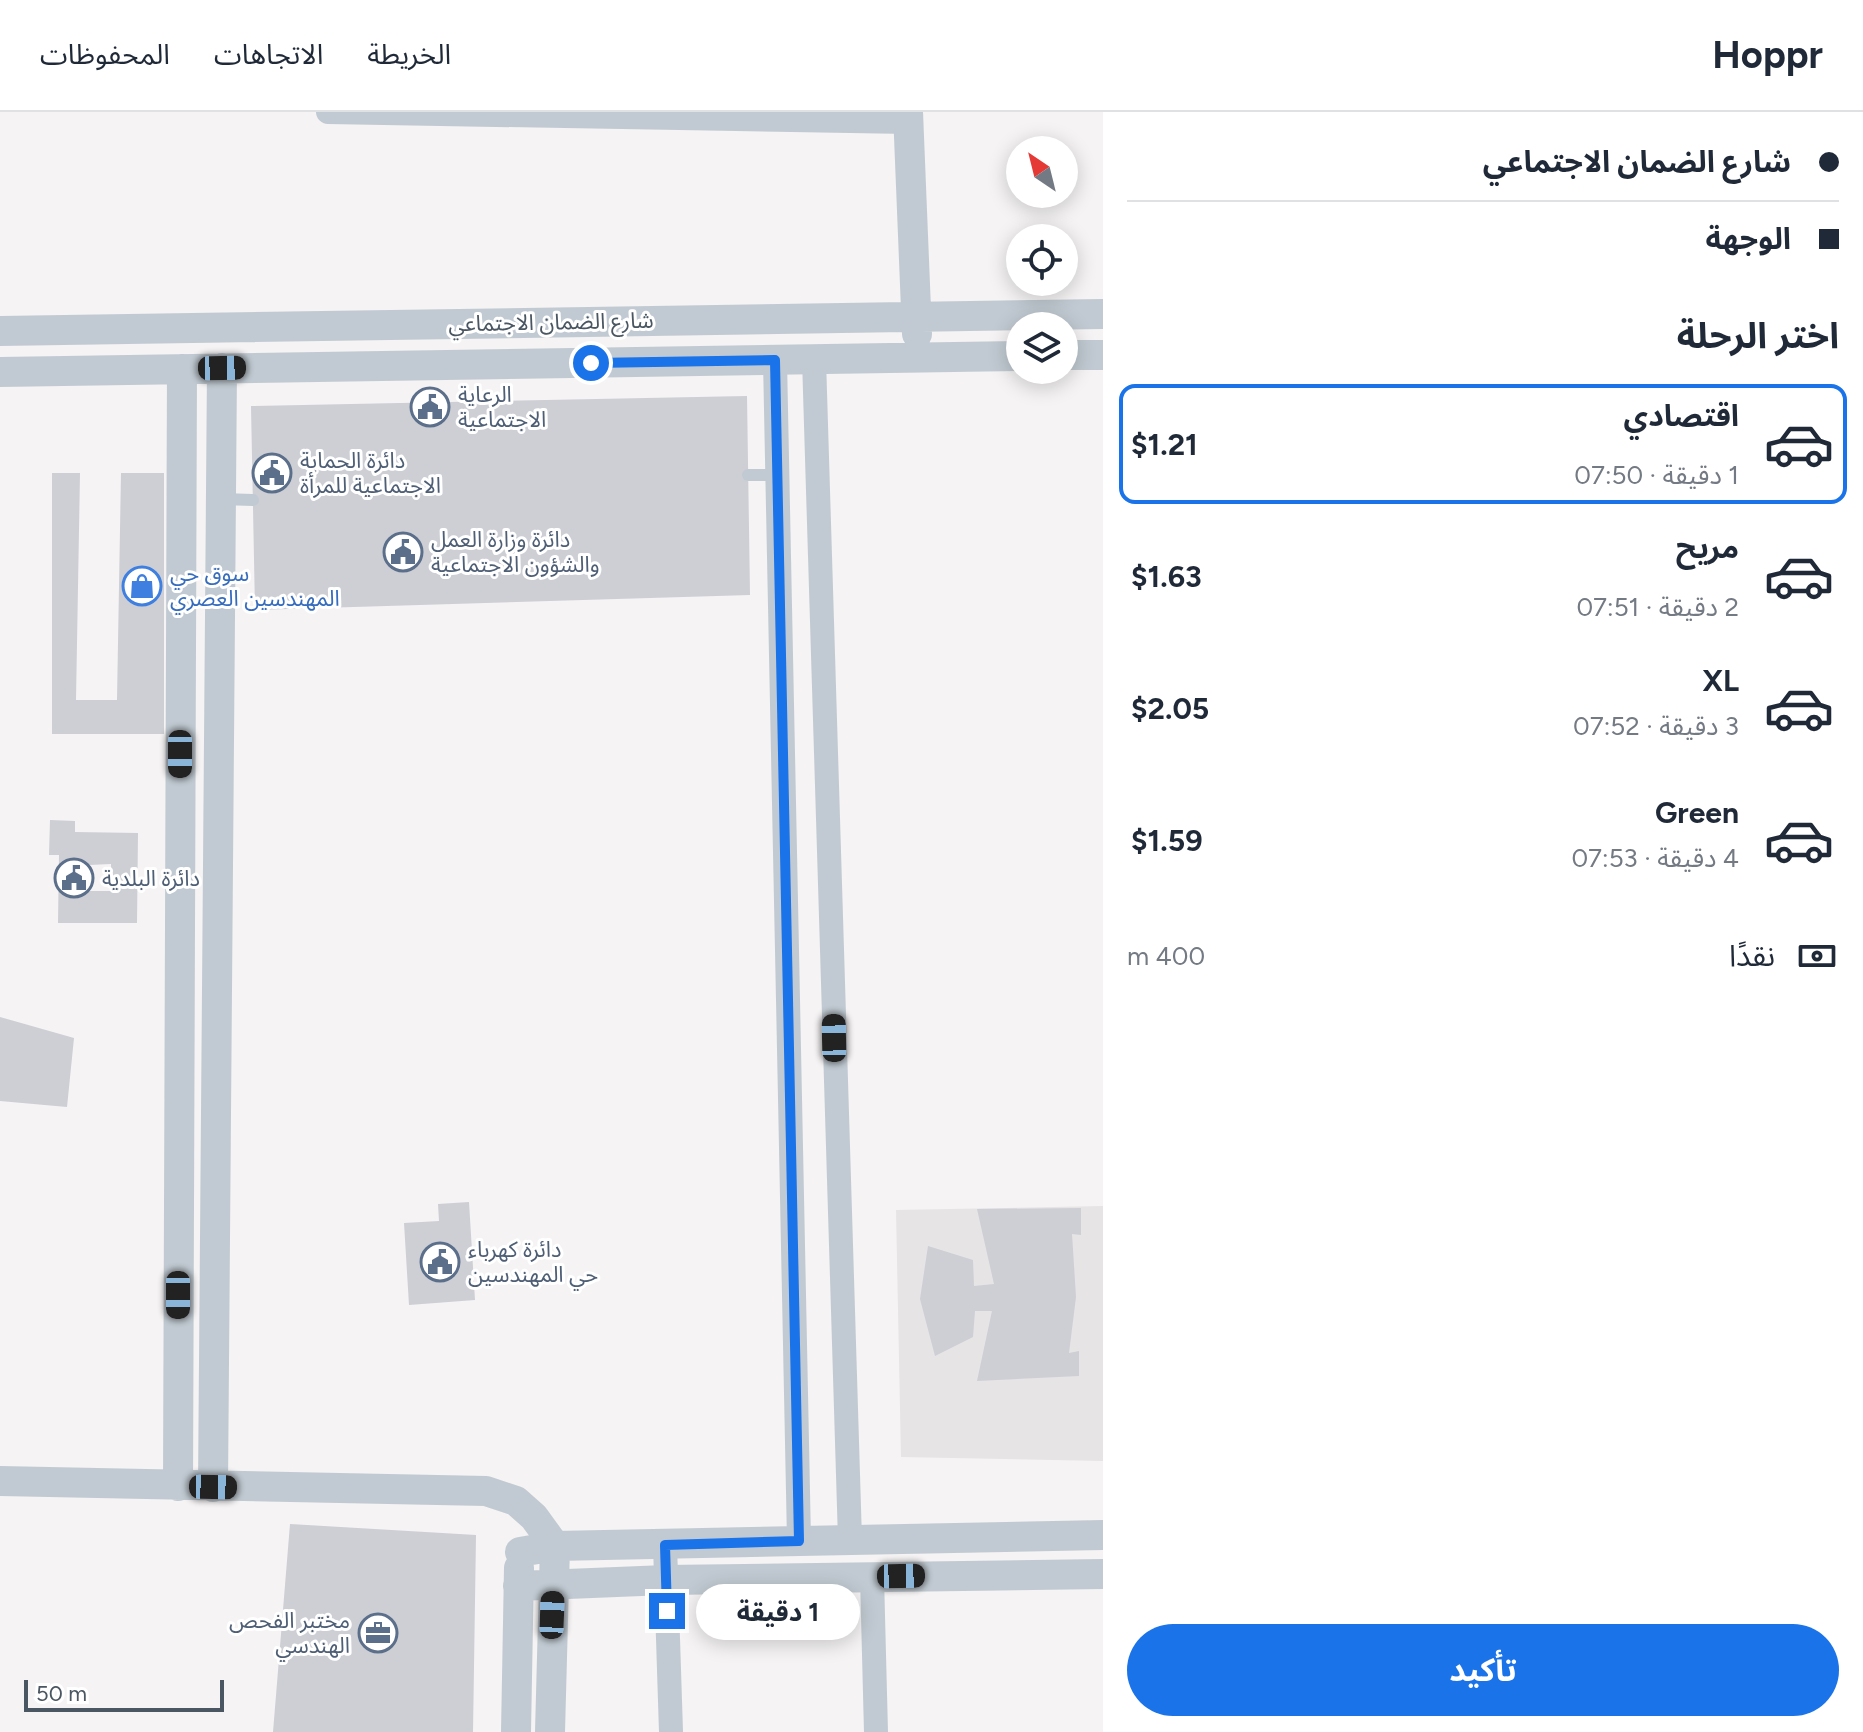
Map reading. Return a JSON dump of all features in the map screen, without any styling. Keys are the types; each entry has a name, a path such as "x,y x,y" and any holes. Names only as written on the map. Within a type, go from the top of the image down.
{"street":[{"path":"328,112 909,117 918,357"},
{"name":"شارع الضمان الاجتماعي","path":"0,331 1103,314"},
{"path":"1078,355 1103,355"},
{"name":"شارع الضمان الاجتماعي","path":"0,372 1006,356"},
{"path":"814,359 850,1540"},
{"path":"775,360 799,1541"},
{"path":"213,1487 222,368"},
{"path":"178,1486 182,369"},
{"path":"182,404 222,405"},
{"path":"776,475 817,473"},
{"path":"0,1481 486,1491 516,1501 534,1517 555,1546 550,1732"},
{"path":"516,1732 520,1552 534,1517"},
{"path":"520,1552 555,1546 1103,1535"},
{"path":"665,1545 671,1732"},
{"path":"518,1586 666,1580 1103,1574"},
{"path":"872,1577 876,1732"}],"lane":[{"path":"748,475 776,475"},
{"path":"221,499 253,500"}],"shaded area":[{"path":"1103,1206 1103,1461 901,1457 896,1210"}],"building":[{"name":"دائرة وزارة العمل والشؤون الاجتماعية","path":"747,396 750,595 255,610 251,406"},
{"name":"سوق حي المهندسين العصري","path":"52,473 80,473 76,700 117,700 121,473 164,473 164,734 52,734"},
{"name":"دائرة البلدية","path":"50,820 75,821 75,832 138,833 137,923 58,923 59,855 49,855","holes":["111,864 111,891 88,891 89,865"]},
{"path":"0,1017 74,1038 67,1107 0,1101"},
{"name":"دائرة كهرباء حي المهندسين","path":"469,1202 475,1300 409,1305 404,1223 439,1221 438,1204"},
{"path":"1081,1208 1081,1235 1072,1234 1076,1297 1069,1353 1079,1351 1079,1376 977,1381 992,1311 975,1311 973,1337 935,1356 920,1299 928,1246 973,1260 974,1286 994,1284 977,1209"},
{"name":"مختبر الفحص الهندسي","path":"290,1524 476,1535 473,1732 273,1732"}],"place":[{"name":"الرعاية الاجتماعية","path":"430,407"},
{"name":"دائرة الحماية الاجتماعية للمرأة","path":"272,473"},
{"name":"دائرة وزارة العمل والشؤون الاجتماعية","path":"403,552"},
{"name":"سوق حي المهندسين العصري","path":"142,586"},
{"name":"دائرة البلدية","path":"74,878"},
{"name":"دائرة كهرباء حي المهندسين","path":"440,1262"},
{"name":"مختبر الفحص الهندسي","path":"378,1633"}],"route":[{"path":"591,363 775,360 799,1541 665,1545 667,1611"}]}
